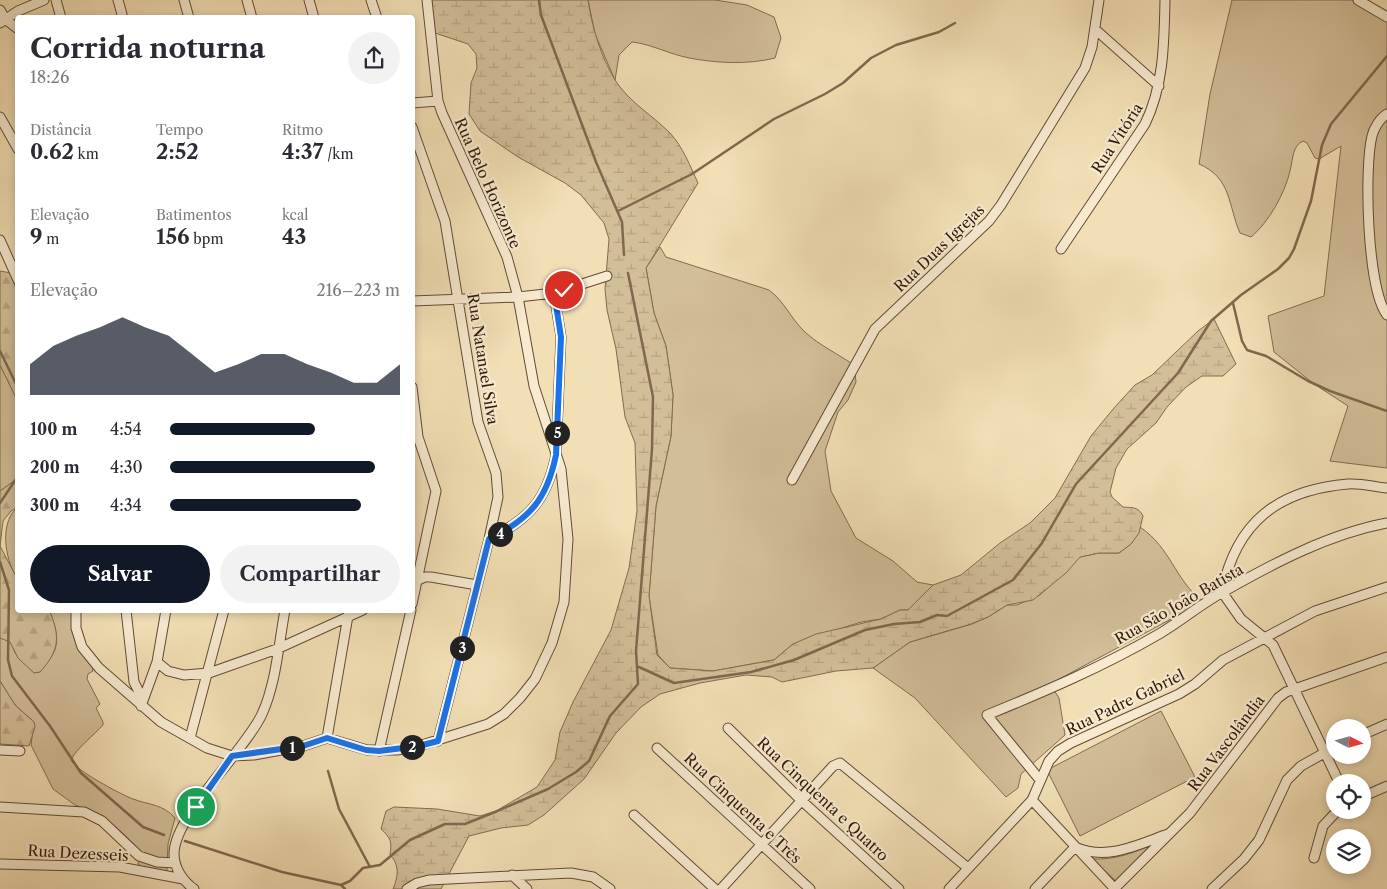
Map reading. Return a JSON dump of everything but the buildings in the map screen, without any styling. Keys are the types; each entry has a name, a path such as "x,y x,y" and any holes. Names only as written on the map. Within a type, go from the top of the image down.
{"street":[{"path":"2,21 44,0"},
{"path":"56,0 60,15"},
{"path":"118,0 122,15"},
{"path":"184,0 187,15"},
{"path":"247,0 251,15"},
{"path":"309,0 313,15"},
{"path":"371,0 376,15"},
{"name":"Rua Belo Horizonte","path":"327,738 366,750 379,751 419,746 488,724 504,714 535,679 552,643 564,602 567,563 562,481 556,455 534,386 518,297 507,257 446,126 438,100 427,0"},
{"name":"Rua Duas Igrejas","path":"792,480 875,329 973,237 1001,205 1075,87 1092,47 1099,0"},
{"name":"Rua Vitória","path":"1061,248 1145,124 1156,102 1159,86 1165,0"},
{"path":"1358,0 1387,17"},
{"path":"0,10 2,21"},
{"path":"2,21 15,28"},
{"path":"1096,30 1159,86"},
{"path":"415,103 438,100"},
{"path":"1387,114 1373,133 1369,174 1374,276 1378,297 1387,315"},
{"path":"0,117 15,144"},
{"name":"Rua Natanael Silva","path":"415,136 445,221 460,300 478,422 498,484 496,511 438,741"},
{"path":"0,240 15,273"},
{"path":"415,301 518,297 554,292 607,276"},
{"path":"489,539 524,518 542,498 548,487 556,455 561,337 554,292"},
{"path":"415,437 436,491 415,581 432,577 478,585"},
{"path":"1335,774 1273,645 1241,619 1222,592 1229,566 1242,541 1261,514 1275,505 1308,492 1350,484 1387,488"},
{"name":"Rua São João Batista","path":"1040,780 987,715 1062,685 1128,651 1161,633 1222,592 1310,548 1353,530 1387,523"},
{"name":"Rua Padre Gabriel","path":"1032,800 1049,761 1058,751 1179,694 1223,660 1315,611 1387,586"},
{"path":"76,613 78,636 88,656 161,722 220,754 232,756 303,746 327,738 348,614"},
{"path":"126,613 134,682 142,703"},
{"path":"142,703 157,662 165,613"},
{"path":"190,738 209,673 223,613"},
{"path":"194,889 184,879 175,863 174,854 177,838 262,714 270,689 285,613"},
{"path":"379,751 410,613"},
{"path":"157,662 168,670 184,675 209,673 277,649 348,614"},
{"name":"Rua Vascolândia","path":"1114,889 1171,833 1213,784 1270,705 1278,698 1294,689 1387,657"},
{"path":"1371,731 1387,724"},
{"name":"Rua Cinquenta e Quatro","path":"728,728 802,801 899,889"},
{"name":"Rua Cinquenta e Três","path":"657,748 810,889"},
{"path":"0,750 20,751"},
{"path":"1212,889 1244,859 1258,840 1287,780 1300,766 1324,752"},
{"path":"721,889 833,766 840,763 968,868"},
{"path":"1371,793 1387,786"},
{"path":"949,889 1032,800 1114,889"},
{"path":"0,807 84,812 102,821 140,856 157,862 175,863"},
{"path":"634,815 715,889"},
{"path":"1314,858 1323,826 1330,819"},
{"path":"1075,847 1090,853 1105,854 1134,847 1171,833"},
{"path":"1035,889 1075,847"},
{"name":"Rua Dezesseis","path":"0,864 120,867 184,879"},
{"path":"406,889 416,883 429,880 537,874 582,874 593,877 610,889"},
{"path":"512,875 528,889"}],"green space":[{"path":"430,0 588,0 598,42 605,62 615,80 627,95 675,138 698,183 646,268 654,313 666,346 673,395 671,436 656,506 649,596 657,655 670,668 713,671 774,660 793,644 816,634 881,619 900,610 908,610 933,585 961,575 1000,543 1030,523 1055,498 1091,436 1114,408 1135,385 1152,375 1198,331 1214,319 1236,364 1223,376 1202,376 1186,387 1167,407 1156,423 1127,449 1116,468 1110,492 1112,497 1123,507 1137,509 1143,516 1139,533 1131,544 1119,553 1099,553 1080,557 1066,573 1033,600 1007,605 988,617 971,624 910,642 873,668 836,671 782,682 772,677 746,675 700,683 660,694 641,707 616,733 584,779 544,815 528,825 501,828 469,836 441,889 393,889 397,876 397,867 390,855 390,840 381,829 386,811 394,807 437,809 480,816 496,811 537,787 555,760 560,732 573,702 611,630 629,568 637,511 635,443 625,417 616,349 607,310 605,289 609,239 604,223 581,195 565,183 518,157 480,131 469,114 471,83 477,68 476,54 468,44 435,33"},
{"path":"588,0 715,0 747,5 774,17 781,38 775,58 743,62 721,62 689,58 632,42 619,55 615,80 595,34"},
{"path":"1232,0 1353,0 1387,17 1387,468 1330,461 1348,406 1314,384 1274,352 1268,316 1324,296 1341,146 1319,159 1315,158 1307,143 1303,141 1299,143 1295,150 1288,180 1280,198 1270,215 1251,237 1240,233 1227,194 1218,177 1199,164 1210,94"},
{"path":"660,247 666,257 769,290 780,300 795,321 810,337 854,365 856,382 848,400 838,412 825,451 831,491 856,538 893,561 917,582 933,585 908,610 900,610 881,619 861,622 793,644 774,660 713,671 670,668 658,655 649,596 656,506 671,436 673,395 666,346 654,313 646,268"},
{"path":"0,271 11,273 15,286 15,396 0,365"},
{"path":"0,365 15,394 15,480 0,491"},
{"path":"15,480 15,509 3,521 0,546 0,491"},
{"path":"15,510 15,574 9,561 6,541 8,522"},
{"path":"1140,527 1159,544 1186,584 1203,602 1050,684 1059,698 1065,735 1021,774 1018,788 1006,797 915,698 873,668 910,642 972,624 1007,605 1017,605 1040,595 1080,557 1099,553 1119,553 1131,544"},
{"path":"0,546 15,574 15,613 50,613 55,628 56,643 51,657 46,664 40,672 34,673 18,658 10,642 0,638"},
{"path":"50,613 73,613 92,665 93,671 88,674 87,679 100,704 96,708 103,722 103,725 71,760 81,770 109,787 133,799 161,807 175,818 168,844 167,870 163,874 145,869 138,864 140,852 117,828 98,814 75,805 53,789 31,745 34,722 15,705 0,681 0,638 3,637 11,642 15,653 34,673 43,666 54,652 57,638"},
{"path":"0,681 15,705 34,722 35,727 29,746 0,744"},
{"path":"1161,711 1195,777 1080,836 1047,770"},
{"path":"1155,843 1118,883 1092,859 1124,855"}],"waterway":[{"path":"539,0 541,15 596,162 622,222 624,255"},
{"path":"618,211 692,174 774,119 825,94 843,83 871,58 896,45 939,32 955,23"},
{"path":"639,667 674,683 751,672 794,660 865,630 894,624 920,622 937,615 947,616 1013,580 1042,543 1076,484 1178,373 1211,321 1241,295 1278,269 1289,258 1311,201 1322,145 1331,124 1387,56"},
{"path":"341,885 350,881 363,868 380,865 410,840 445,824 465,824 495,812 548,789 576,772 589,761 610,716 638,684 636,651 652,449 653,397 628,273"},
{"path":"1233,303 1242,341 1247,350 1266,356 1308,381 1330,391 1387,411"},
{"path":"0,351 15,382"},
{"path":"0,503 15,480"},
{"path":"0,562 9,590 8,660 12,676 50,726 81,773 143,827 164,835"},
{"path":"328,771 339,809 370,867"},
{"path":"185,841 282,872 341,885 345,889"}],"route":[{"path":"196,807 232,756 254,755 303,746 327,738 366,750 379,751 397,750 438,741 489,539 504,532 524,518 534,508 548,487 552,473 556,455 561,337 554,292 564,290"}]}
